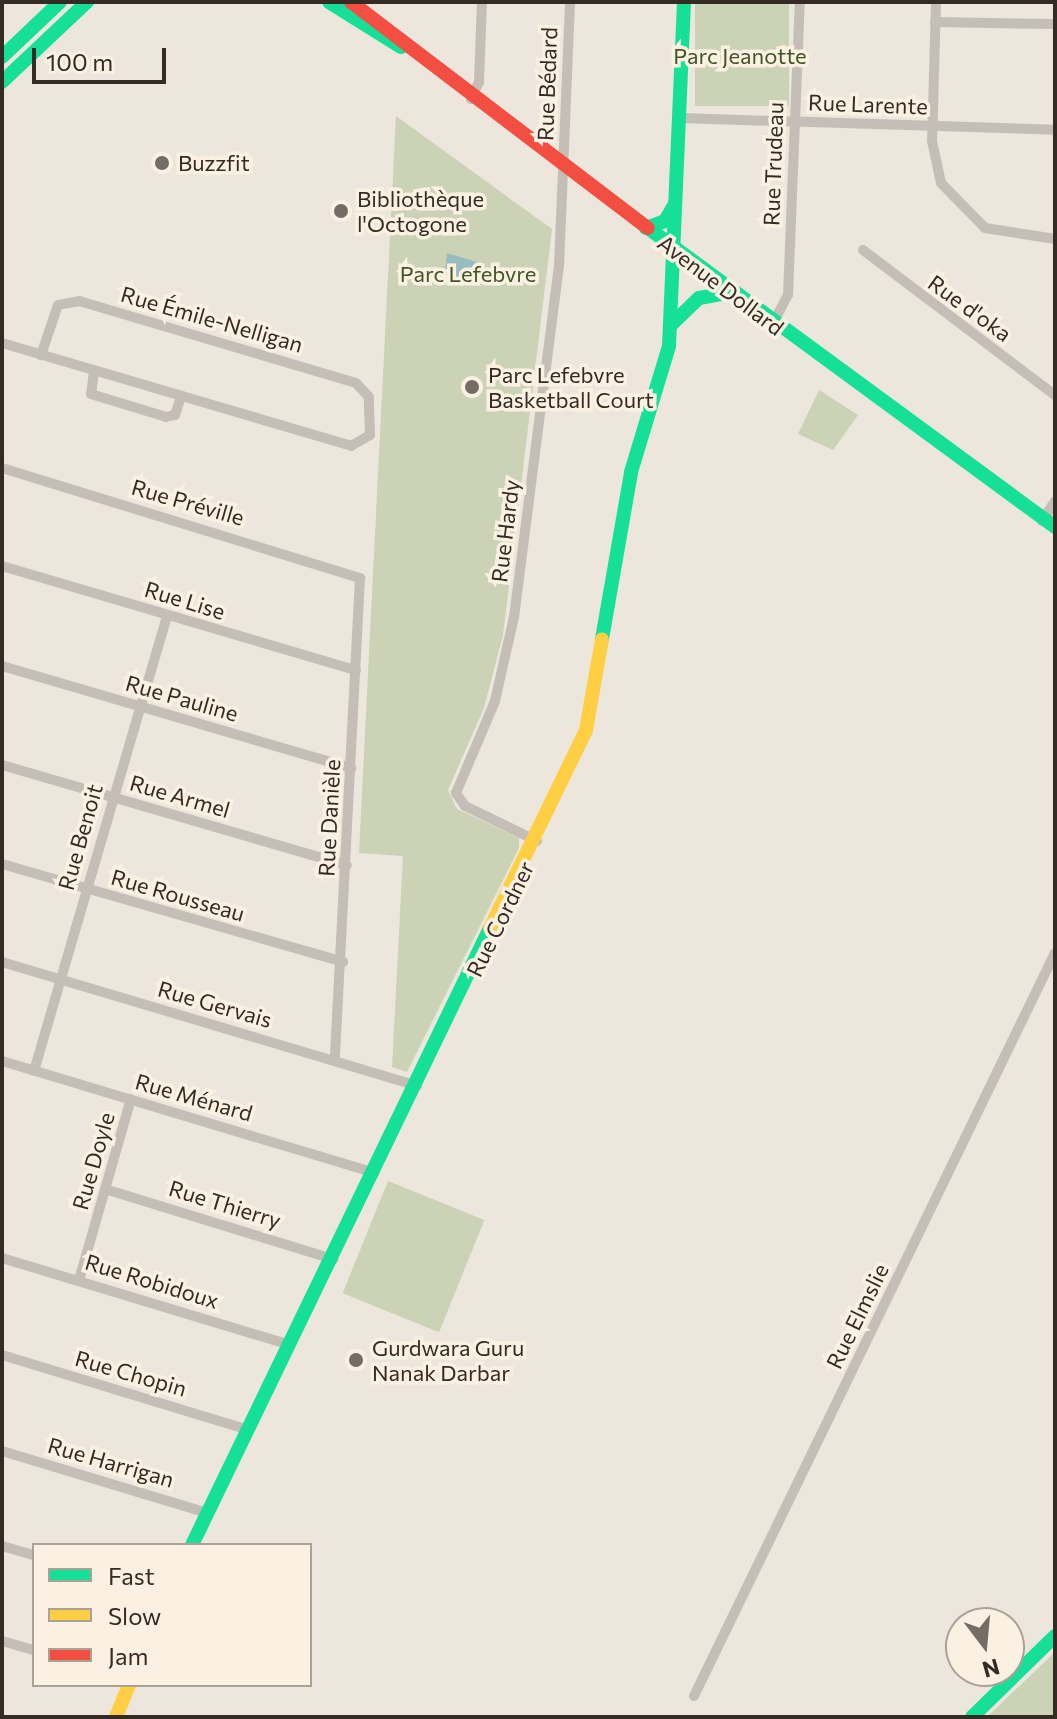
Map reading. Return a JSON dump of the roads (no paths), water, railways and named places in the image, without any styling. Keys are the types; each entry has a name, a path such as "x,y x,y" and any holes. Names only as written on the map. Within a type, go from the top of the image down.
{"street":[{"path":"2,57 60,2"},
{"path":"2,82 87,2"},
{"name":"Avenue Dollard","path":"329,2 401,47 1049,524 1055,537"},
{"name":"Avenue Dollard","path":"351,2 401,47"},
{"path":"471,99 479,82 482,2"},
{"name":"Rue Bédard","path":"564,168 570,2"},
{"name":"Rue Cordner","path":"193,1543 572,768 599,683 631,472 672,324 684,2"},
{"name":"Rue Trudeau","path":"773,323 788,300 800,2"},
{"path":"936,2 932,126 941,183 965,215 1003,234 1055,239"},
{"path":"935,22 1055,24"},
{"name":"Rue Larente","path":"680,118 1055,130"},
{"name":"Rue Hardy","path":"537,841 465,806 456,793 495,701 511,638 559,266 564,168"},
{"path":"646,228 665,221 677,200"},
{"name":"Rue d'oka","path":"863,250 1055,395"},
{"path":"672,324 699,298 732,292"},
{"name":"Rue Émile-Nelligan","path":"41,355 58,305 80,301 356,383 369,397 370,429 364,444 351,446 181,396"},
{"path":"2,343 181,396 175,415 166,417 91,394 94,371"},
{"name":"Rue Préville","path":"2,468 360,578"},
{"path":"1049,524 1055,501"},
{"name":"Rue Lise","path":"2,566 356,670"},
{"name":"Rue Danièle","path":"335,1060 343,962 360,578"},
{"name":"Rue Benoit","path":"34,1071 167,615"},
{"name":"Rue Pauline","path":"2,666 351,768"},
{"name":"Rue Armel","path":"2,765 347,865"},
{"name":"Rue Rousseau","path":"2,864 343,962"},
{"name":"Rue Elmslie","path":"694,1696 1055,953"},
{"name":"Rue Gervais","path":"2,962 417,1086"},
{"name":"Rue Ménard","path":"2,1061 375,1173"},
{"name":"Rue Doyle","path":"79,1280 131,1099"},
{"name":"Rue Thierry","path":"105,1189 333,1259"},
{"name":"Rue Robidoux","path":"2,1258 290,1345"},
{"name":"Rue Chopin","path":"2,1355 249,1430"},
{"name":"Rue Harrigan","path":"2,1451 208,1513"},
{"path":"2,1546 32,1554"},
{"path":"972,1717 1055,1636"},
{"path":"2,1641 32,1649"},
{"path":"116,1717 128,1687"}],"water":[{"path":"447,253 480,263 478,286 445,274"}],"place":[{"name":"Buzzfit","path":"162,163"},
{"name":"Bibliothèque l'Octogone","path":"341,211"},
{"name":"Parc Lefebvre Basketball Court","path":"472,387"},
{"name":"Gurdwara Guru Nanak Darbar","path":"356,1360"}],"park label":[{"name":"Parc Jeanotte","path":"740,56"},
{"name":"Parc Lefebvre","path":"468,274"}]}
